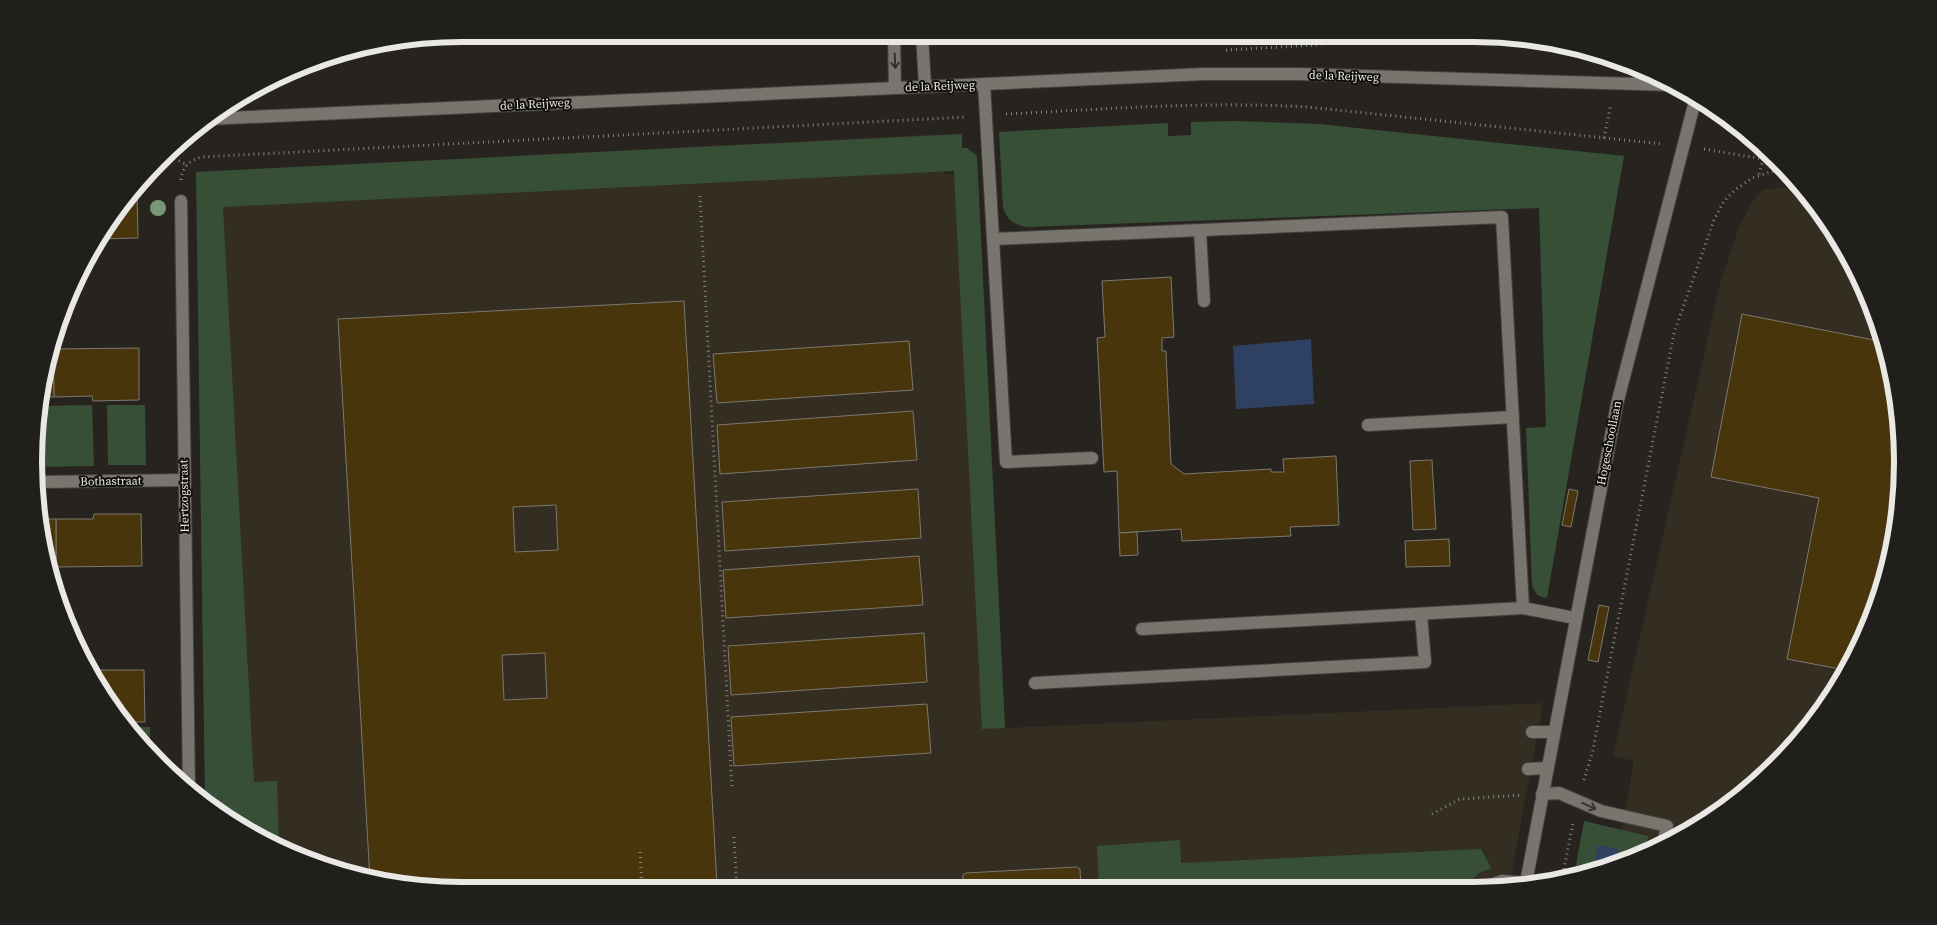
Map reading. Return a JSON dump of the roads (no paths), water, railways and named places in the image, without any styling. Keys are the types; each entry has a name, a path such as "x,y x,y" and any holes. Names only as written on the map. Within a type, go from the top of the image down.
{"street":[{"path":"894,42 895,88"},
{"path":"922,42 925,86"},
{"name":"de la Reijweg","path":"222,118 1205,74 1297,74 1657,85"},
{"path":"984,84 1006,462 1092,458"},
{"name":"Hogeschoollaan","path":"1526,879 1617,404 1694,105"},
{"name":"Hertzogstraat","path":"181,201 189,780"},
{"path":"993,239 1502,217 1523,608"},
{"path":"1200,231 1204,301"},
{"path":"1368,425 1513,417"},
{"name":"Bothastraat","path":"43,482 184,480"},
{"path":"1142,630 1523,608 1575,618"},
{"path":"1035,683 1425,662 1421,614"},
{"path":"1532,732 1554,732"},
{"path":"1528,769 1547,768"},
{"path":"1542,794 1559,793 1601,811 1667,826 1665,836"}],"water":[{"path":"1311,339 1314,404 1236,409 1233,346"},
{"path":"1598,845 1618,849 1616,858 1594,865"}]}
